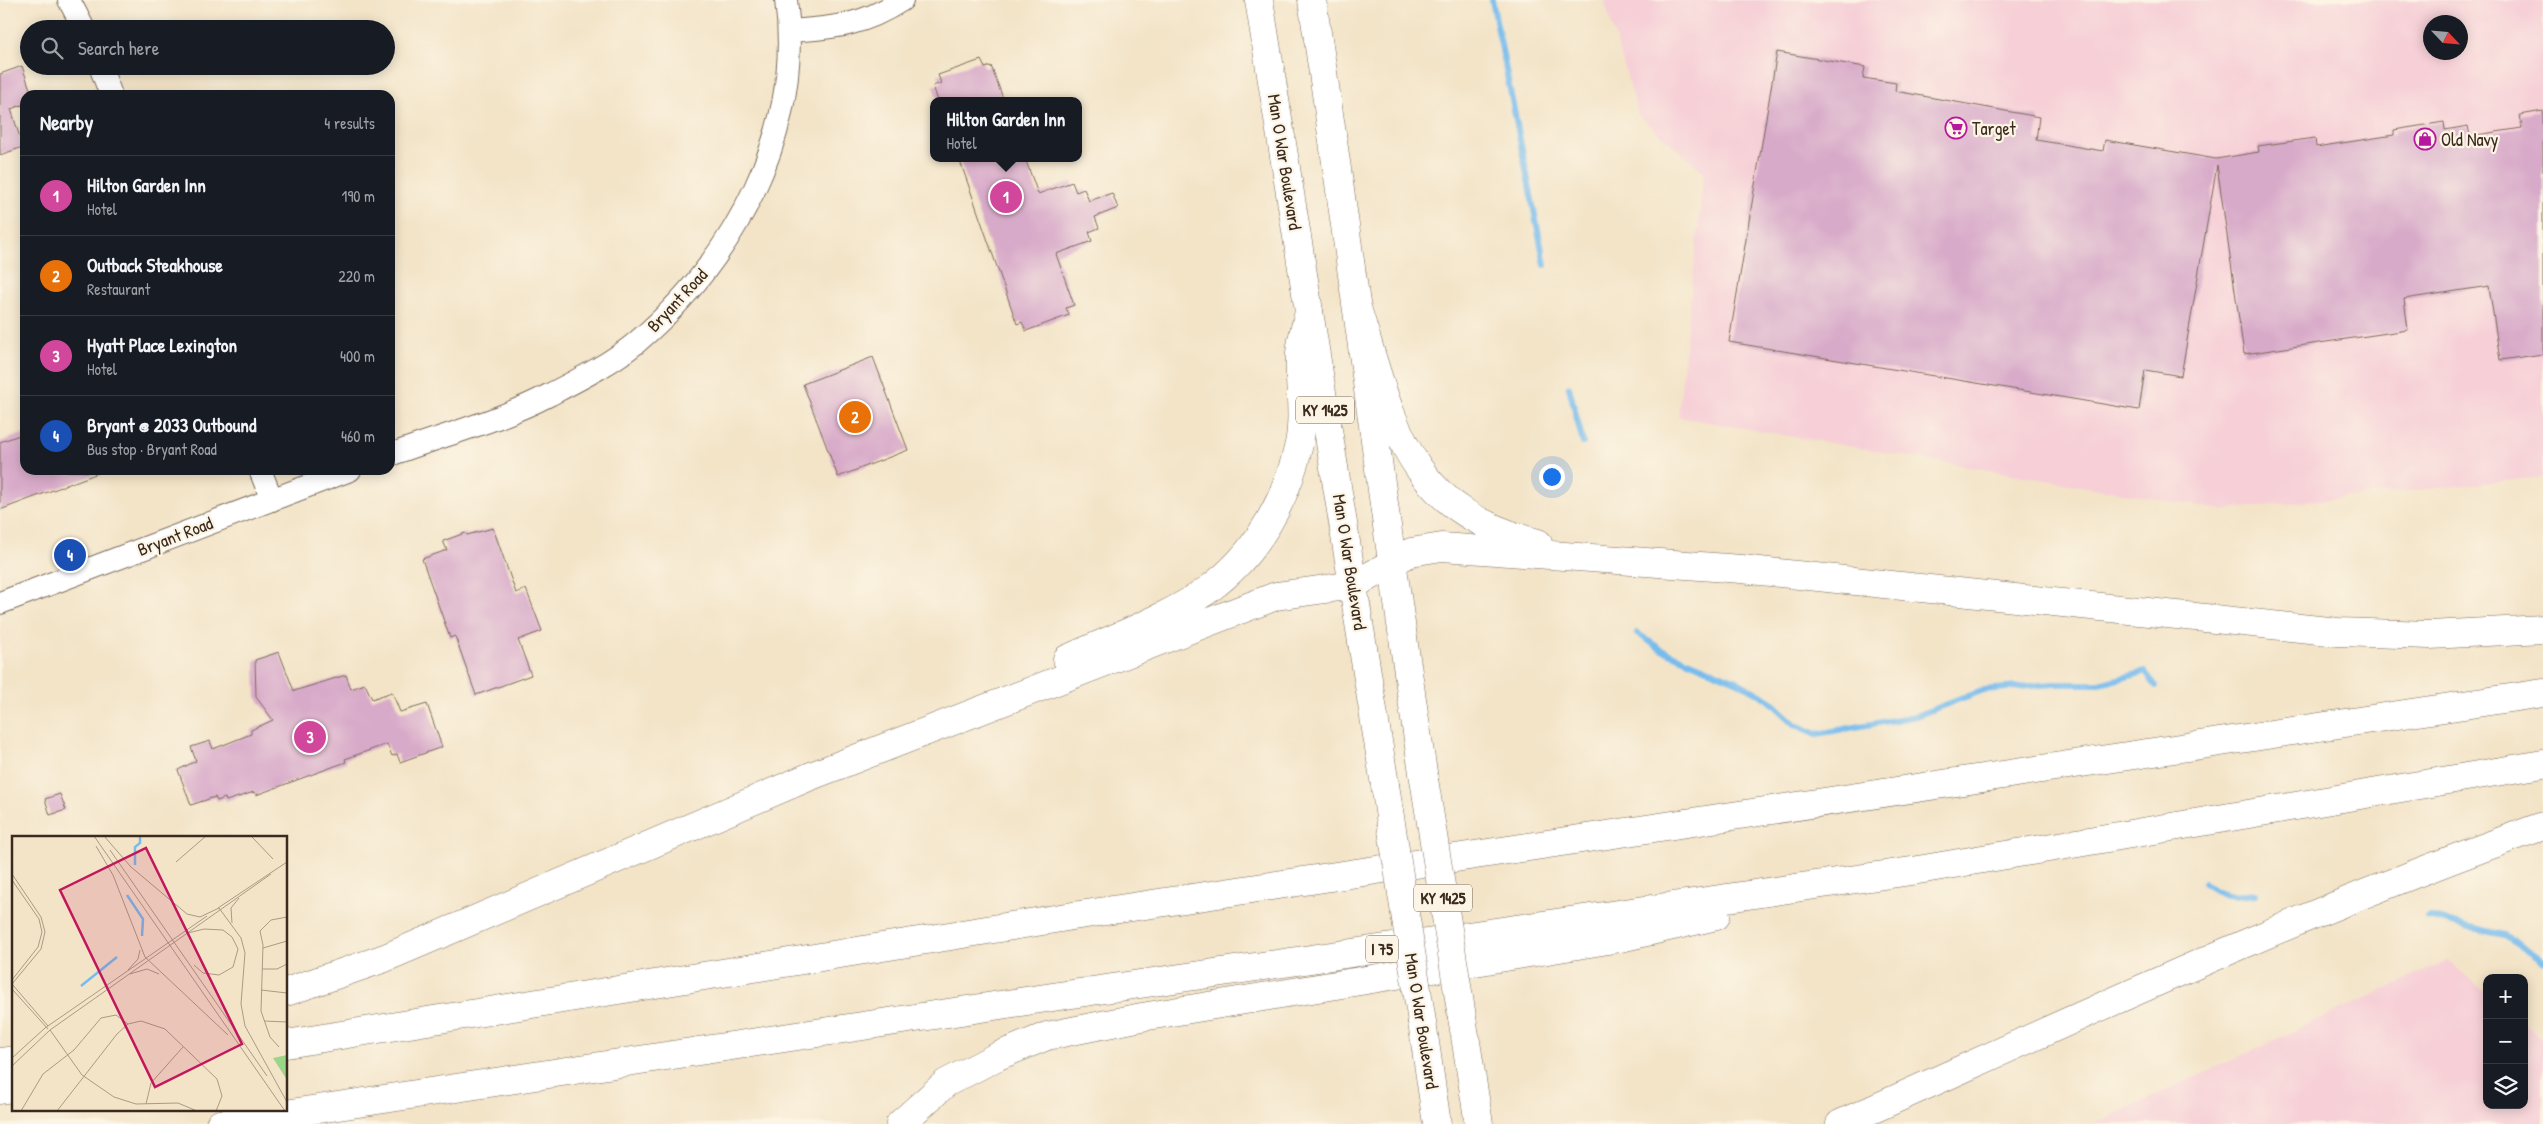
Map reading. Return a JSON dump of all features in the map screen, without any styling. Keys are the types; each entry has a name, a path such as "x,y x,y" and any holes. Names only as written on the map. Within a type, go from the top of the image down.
{"main road":[{"name":"Man O War Boulevard","path":"1260,0 1438,1124"},
{"name":"KY 1425","path":"1312,0 1347,228 1392,563 1424,779 1479,1124"},
{"path":"1358,311 1396,428 1423,476 1460,509 1498,531 1545,545 1618,560"},
{"path":"853,760 1175,608 1209,588 1236,566 1258,540 1275,512 1288,480 1299,443 1302,404 1300,352 1309,312"},
{"path":"288,991 385,958 811,776 1276,596 1354,585 1411,552 1442,547 1742,569 2338,632 2430,635 2543,629"},
{"path":"288,1044 1073,916 2543,693"},
{"name":"I 75","path":"220,1124 1092,991 1918,870 2543,764"},
{"path":"1840,1124 2232,949 2428,867 2543,826"},
{"path":"900,1124 946,1083 998,1056 1046,1036 1142,1017 1620,938 1918,870"}],"street":[{"path":"69,0 79,20"},
{"name":"Bryant Road","path":"395,453 513,411 549,395 635,344 682,300 706,271 740,220 758,184 783,98 790,56 790,31 786,0"},
{"path":"790,31 833,28 858,23 884,12 902,0"},
{"path":"103,75 109,90"},
{"path":"262,475 272,500"},
{"name":"Bryant Road","path":"0,602 337,475"}],"shaded area":[{"path":"1604,0 2543,0 2543,477 2222,510 1678,417 1704,172 1639,116"},
{"path":"2447,960 2483,990 2483,1109 2528,1109 2528,1026 2543,1039 2543,1124 2094,1124"}],"building":[{"path":"1777,52 1865,67 1863,78 1896,83 1895,91 2039,117 2036,140 2103,151 2105,140 2216,159 2259,152 2258,146 2315,138 2316,147 2394,135 2394,130 2444,122 2445,130 2468,126 2470,136 2522,128 2520,115 2543,111 2543,354 2500,360 2489,286 2404,299 2408,330 2244,354 2217,165 2181,376 2145,370 2139,410 1729,342"},
{"path":"981,60 985,68 991,66 1003,97 937,97 933,86 941,83 938,75"},
{"path":"20,67 20,75 25,75 30,90 20,90 20,106 11,109 20,138 20,148 0,155 0,74"},
{"path":"960,162 1026,162 1038,194 1072,182 1076,192 1084,189 1089,201 1112,193 1118,208 1095,217 1099,228 1089,232 1092,241 1056,254 1074,305 1066,308 1069,315 1026,331 1022,322 1017,324"},
{"path":"873,357 908,450 838,477 803,384"},
{"path":"20,435 20,475 93,475 0,510 0,442"},
{"path":"493,528 516,593 526,589 542,631 518,640 531,675 476,695 455,636 450,638 422,559 447,550 443,541 465,533 467,535"},
{"path":"279,652 294,691 346,675 351,689 365,684 372,699 392,692 400,712 427,704 442,747 400,762 397,754 392,756 387,744 345,759 346,762 256,795 254,792 226,801 225,798 217,801 215,797 191,805 178,770 196,761 191,747 210,741 213,749 251,734 251,730 273,720 256,697 255,660"},
{"path":"60,794 66,810 50,815 45,799"}],"waterway":[{"path":"1492,0 1545,265"},
{"path":"1569,387 1583,443"},
{"path":"1637,633 1662,650 1736,681 1768,699 1796,725 1817,734 1916,716 1984,690 2053,684 2099,684 2145,672 2156,686"},
{"path":"2204,883 2222,894 2240,896 2255,894"},
{"path":"2428,917 2504,935 2543,961"}],"place":[{"name":"Target","path":"1956,128"},
{"name":"Old Navy","path":"2425,139"},
{"name":"Hilton Garden Inn","path":"1006,197"},
{"name":"Outback Steakhouse","path":"855,417"},
{"name":"Bryant @ 2033 Outbound","path":"70,555"},
{"name":"Hyatt Place Lexington","path":"310,737"}]}
